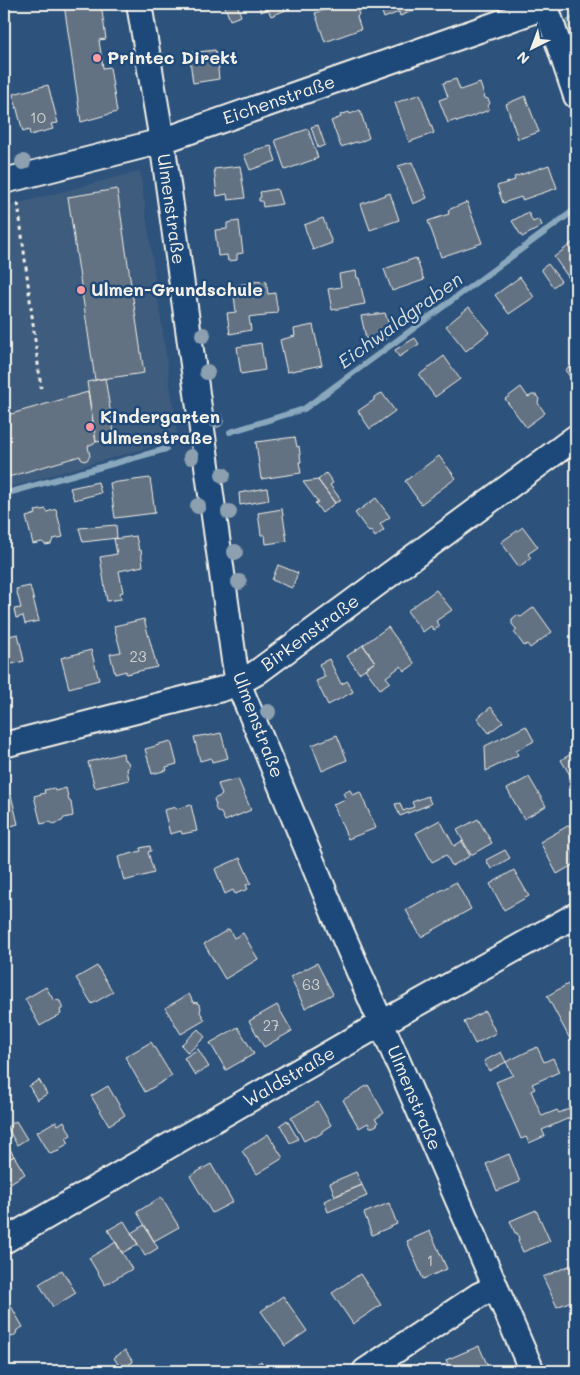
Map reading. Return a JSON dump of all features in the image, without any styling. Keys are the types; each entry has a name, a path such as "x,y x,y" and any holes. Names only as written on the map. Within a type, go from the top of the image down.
{"street":[{"name":"Ulmenstraße","path":"139,4 162,141 238,683 336,919 532,1371"},
{"name":"Eichenstraße","path":"4,181 162,141 547,5"},
{"path":"547,5 576,96"},
{"name":"Birkenstraße","path":"4,746 222,689 238,683 260,670 576,437"},
{"name":"Waldstraße","path":"4,1242 382,1023 576,915"},
{"path":"364,1371 475,1298 496,1287"}],"path":[{"path":"18,203 41,388"}],"shaded area":[{"name":"Ulmen-Grundschule","path":"140,171 178,439 4,489 4,207"}],"green space":[{"path":"576,15 576,71 561,24"}],"building":[{"path":"64,4 101,4 106,39 99,40 103,68 110,67 117,112 81,122"},
{"path":"224,4 237,4 241,16 230,20"},
{"path":"258,4 284,4 286,10 271,16 268,9 261,12"},
{"path":"342,4 352,4 357,10 361,29 325,42 315,13"},
{"path":"377,4 424,4 417,6 418,9 400,16 399,12 384,18"},
{"path":"215,50 219,68 219,79 193,83 189,53"},
{"path":"456,79 460,90 480,83 485,98 490,103 488,106 489,110 457,122 456,120 448,123 439,100 448,97 443,83"},
{"path":"48,85 58,123 51,124 53,129 30,135 29,130 23,132 13,94"},
{"path":"420,94 434,133 409,142 395,103"},
{"path":"525,96 539,132 518,139 506,104"},
{"path":"360,110 369,138 341,147 331,121 341,117 340,115"},
{"path":"318,125 325,145 318,148 311,127"},
{"path":"308,129 318,158 285,170 275,140"},
{"path":"271,146 276,161 250,170 244,155 254,150"},
{"path":"412,162 427,198 413,204 398,166"},
{"path":"549,165 557,188 522,200 521,197 503,203 497,186 515,180 514,177"},
{"path":"240,166 245,198 228,200 227,194 217,196 214,169"},
{"path":"117,189 144,373 95,380 68,197"},
{"path":"277,189 282,204 263,207 262,201 259,201 261,197 260,192"},
{"path":"390,193 399,220 370,230 361,204"},
{"path":"467,202 482,243 441,257 428,221 449,214 448,210"},
{"path":"528,212 533,222 539,219 542,225 522,237 512,221"},
{"path":"323,218 332,243 313,250 304,225"},
{"path":"239,221 243,253 237,254 237,260 228,261 227,255 218,256 215,230 227,229 227,223"},
{"path":"572,243 576,249 576,278 571,281 554,257"},
{"path":"416,258 424,280 392,291 384,269"},
{"path":"548,264 561,281 553,287 541,269"},
{"path":"356,271 365,304 332,310 328,289 341,287 339,274"},
{"path":"520,277 534,297 509,314 495,295"},
{"path":"266,281 268,294 275,293 278,313 249,317 251,330 230,334 227,313 236,312 233,286"},
{"path":"469,307 490,332 466,351 446,326"},
{"path":"385,313 392,334 369,351 361,316"},
{"path":"313,325 322,365 287,372 280,340 295,336 294,329"},
{"path":"415,338 419,344 399,357 395,350"},
{"path":"261,343 265,370 241,374 237,347"},
{"path":"444,356 460,379 435,397 419,375"},
{"path":"576,362 576,385 565,370"},
{"path":"105,378 115,439 96,442 87,382"},
{"path":"521,387 528,397 536,395 539,399 538,403 545,413 526,427 505,399"},
{"path":"88,392 96,442 88,446 90,456 87,460 84,461 80,456 5,478 4,416"},
{"path":"382,393 395,411 370,429 358,411 374,400 374,397"},
{"path":"295,437 297,447 299,446 301,473 261,479 256,442"},
{"path":"439,456 456,478 421,504 405,481"},
{"path":"326,473 333,483 330,485 341,500 335,503 318,480"},
{"path":"150,478 155,513 115,518 110,483"},
{"path":"318,480 335,503 322,513 315,503 318,502 303,482"},
{"path":"98,482 101,493 74,500 70,488"},
{"path":"267,488 269,500 240,505 239,493"},
{"path":"376,498 390,517 380,524 384,530 375,537 355,513"},
{"path":"46,509 47,512 56,509 63,537 53,539 51,544 46,545 42,542 33,544 26,517 36,514 35,511"},
{"path":"282,509 287,541 266,544 265,535 261,535 258,513"},
{"path":"116,525 117,538 83,542 79,528"},
{"path":"523,527 538,547 528,554 531,558 519,567 501,542"},
{"path":"136,536 139,550 141,550 143,566 119,571 123,592 120,593 121,599 107,601 100,557 117,554 114,539"},
{"path":"278,565 298,573 292,588 272,580"},
{"path":"30,586 39,621 25,624 23,616 16,618 14,609 21,608 16,589"},
{"path":"436,590 452,610 436,621 440,626 434,630 431,626 423,632 407,611"},
{"path":"534,607 552,632 530,648 527,644 524,646 514,632 517,630 512,624 512,619 517,615 521,617"},
{"path":"144,619 157,667 126,674 126,671 115,674 110,654 121,652 114,626"},
{"path":"388,627 415,664 405,671 401,666 386,677 390,682 380,689 365,669 375,662 363,645"},
{"path":"18,634 24,661 4,666 4,637"},
{"path":"363,645 375,662 359,673 347,656"},
{"path":"91,650 99,680 69,688 61,658"},
{"path":"329,659 341,684 348,681 353,692 328,705 316,681 325,677 319,664"},
{"path":"491,707 503,722 489,733 477,718"},
{"path":"526,726 534,741 516,751 518,755 486,771 485,746"},
{"path":"221,733 228,758 212,762 211,758 200,761 194,737"},
{"path":"337,735 347,760 322,771 312,745"},
{"path":"171,741 177,764 166,767 167,770 152,774 145,749"},
{"path":"576,751 576,785 561,760"},
{"path":"123,753 124,760 128,762 129,766 127,769 129,780 95,788 88,762"},
{"path":"529,777 546,806 524,819 507,789"},
{"path":"238,779 251,810 225,821 215,807 214,799 222,795 218,784"},
{"path":"54,788 55,791 66,788 73,816 64,818 62,821 54,824 50,822 41,824 34,796 45,793 44,790"},
{"path":"350,790 353,795 360,792 376,828 348,839 333,804 346,799 343,793"},
{"path":"11,795 18,824 4,828 4,797"},
{"path":"428,796 431,804 400,816 395,804 400,803 403,811 414,807 412,802"},
{"path":"191,805 197,831 182,834 181,831 170,834 164,810"},
{"path":"478,819 492,843 471,855 457,830"},
{"path":"440,820 454,846 462,841 470,856 452,866 446,855 432,862 416,833"},
{"path":"571,824 576,833 576,849 573,851 576,863 557,874 540,842"},
{"path":"150,846 151,851 148,852 154,873 124,881 118,857 141,851 140,848"},
{"path":"505,850 510,858 491,869 486,860"},
{"path":"240,858 251,883 246,885 248,889 235,894 233,890 225,894 215,869"},
{"path":"514,870 529,896 504,910 490,884"},
{"path":"456,882 471,909 421,937 406,910"},
{"path":"229,929 234,938 243,933 258,959 225,979 204,944"},
{"path":"317,963 333,994 305,1008 290,977"},
{"path":"97,966 113,992 92,1004 76,978"},
{"path":"568,984 576,1000 576,1038 571,1041 547,996"},
{"path":"46,987 54,1001 60,1001 62,1009 60,1010 61,1014 40,1026 25,999"},
{"path":"189,994 193,1002 198,1003 201,1008 200,1012 205,1020 181,1034 165,1008"},
{"path":"277,1005 292,1031 264,1047 249,1021"},
{"path":"485,1011 496,1033 475,1044 464,1022"},
{"path":"238,1027 254,1054 226,1070 210,1043"},
{"path":"198,1029 205,1037 188,1053 181,1045"},
{"path":"151,1042 172,1076 145,1092 125,1057"},
{"path":"537,1047 544,1062 553,1058 559,1072 532,1084 535,1089 531,1091 542,1116 557,1110 559,1113 576,1106 576,1115 542,1130 545,1136 529,1143 526,1137 521,1139 496,1082 513,1075 506,1062"},
{"path":"198,1049 209,1067 195,1075 184,1058"},
{"path":"501,1052 506,1062 489,1071 484,1061"},
{"path":"39,1080 47,1094 37,1100 29,1086"},
{"path":"368,1085 384,1113 375,1119 378,1122 377,1125 370,1127 368,1123 359,1128 343,1100"},
{"path":"108,1086 125,1115 109,1125 91,1096"},
{"path":"318,1102 331,1125 322,1133 304,1141 291,1118"},
{"path":"287,1120 298,1139 290,1143 280,1125"},
{"path":"16,1121 27,1139 17,1145 7,1127"},
{"path":"56,1121 58,1125 64,1121 71,1135 66,1138 69,1143 59,1149 59,1151 50,1154 37,1132"},
{"path":"268,1134 283,1158 257,1174 242,1151"},
{"path":"4,1139 14,1156 4,1162"},
{"path":"509,1154 520,1182 497,1191 486,1164"},
{"path":"14,1156 25,1174 4,1187 4,1162"},
{"path":"211,1164 233,1202 212,1213 190,1176"},
{"path":"356,1172 362,1185 335,1196 330,1183"},
{"path":"362,1185 367,1196 328,1212 324,1201"},
{"path":"161,1197 179,1227 154,1241 137,1212"},
{"path":"389,1203 397,1224 372,1235 364,1213"},
{"path":"536,1210 550,1241 523,1252 517,1233 515,1233 510,1221"},
{"path":"124,1221 138,1244 122,1253 108,1230"},
{"path":"144,1225 158,1248 145,1256 131,1233"},
{"path":"430,1231 447,1269 423,1279 407,1241"},
{"path":"116,1242 132,1269 105,1285 89,1258"},
{"path":"571,1265 576,1278 576,1299 557,1307 543,1277"},
{"path":"62,1270 76,1293 53,1307 39,1284"},
{"path":"360,1274 381,1305 353,1324 332,1293"},
{"path":"283,1296 307,1331 285,1346 261,1311"},
{"path":"8,1301 23,1327 17,1330 16,1334 12,1337 4,1338 4,1304"},
{"path":"479,1346 490,1371 451,1371 446,1360"},
{"path":"125,1350 133,1362 121,1369 114,1358"},
{"path":"261,1361 267,1371 241,1371 239,1369 249,1363 252,1367"}],"waterway":[{"name":"Eichwaldgraben","path":"230,432 304,409 576,209"},
{"name":"Eichwaldgraben","path":"4,494 166,449"}],"place":[{"name":"Printec Direkt","path":"97,58"},
{"name":"Ulmen-Grundschule","path":"81,290"},
{"name":"Kindergarten Ulmenstraße","path":"90,427"}]}
